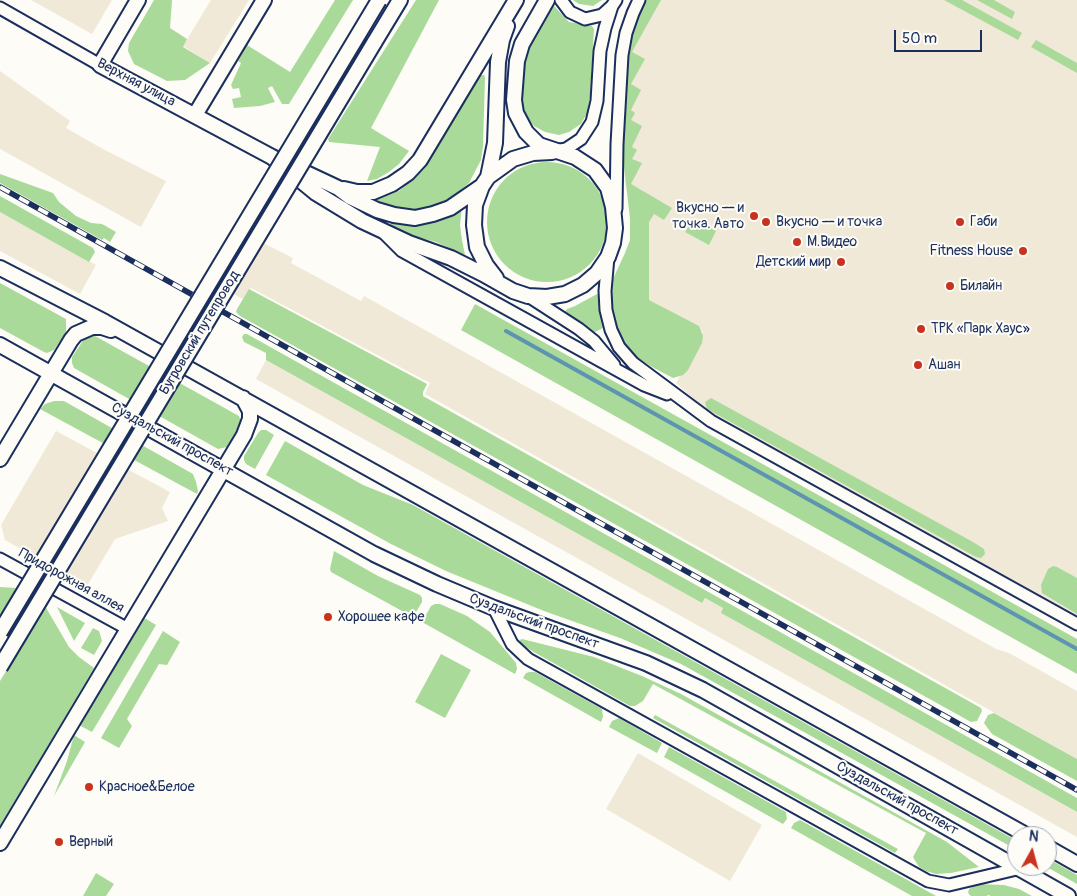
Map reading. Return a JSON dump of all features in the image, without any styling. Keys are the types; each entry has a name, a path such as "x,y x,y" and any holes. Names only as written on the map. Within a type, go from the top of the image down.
{"main road":[{"path":"100,64 138,0"},
{"path":"195,115 264,0"},
{"name":"Бугровский путепровод","path":"0,632 379,0"},
{"name":"Бугровский путепровод","path":"0,667 400,0"},
{"path":"516,0 502,40 498,62 495,143 485,181 475,205 476,247 486,265 499,282 513,291 528,296 547,297 566,294 583,285 597,273 608,257 613,243 615,228 613,207 608,188 595,170 575,157 539,145 526,132 516,113 514,100 517,61 522,44 547,0"},
{"path":"338,188 357,192 373,192 392,184 408,173 420,160 516,0"},
{"name":"Верхняя улица","path":"100,64 272,157 338,188 350,197 377,210 415,218 433,214 450,208 485,181"},
{"path":"485,181 513,159 533,153 555,151"},
{"name":"Верхняя улица","path":"272,157 316,193 383,232 451,258 499,282"},
{"path":"0,268 106,322 1010,826"},
{"path":"0,459 76,334 92,327 102,327 129,335"},
{"name":"Суздальский проспект","path":"0,345 374,554 437,584 494,608 646,663 703,690 1007,860"},
{"path":"0,843 244,435 250,418 250,412 242,398"},
{"path":"1057,853 1077,864"},
{"name":"Суздальский проспект","path":"1034,876 1068,896"}],"street":[{"path":"561,0 570,12 585,19 602,15 614,3"},
{"path":"615,228 622,55 626,32 640,0"},
{"path":"555,151 566,149 581,139 592,122 597,101 600,52 605,28 614,3"},
{"name":"Верхняя улица","path":"0,8 100,64"},
{"path":"383,232 402,251 644,384 682,401"},
{"path":"608,257 605,291 606,310 611,330 619,347 634,363 682,401 711,421 1077,624"},
{"path":"528,296 594,341 618,370"},
{"name":"Придорожная аллея","path":"0,559 128,629"},
{"path":"494,608 512,644 528,659 928,881 949,885 1007,871"}],"shaded area":[{"path":"31,0 112,0 92,34"},
{"path":"211,0 249,0 210,63 183,46"},
{"path":"647,0 1077,0 1077,616 706,410 676,383 703,332 648,302 625,182 623,157 627,53"},
{"path":"0,71 70,121 66,128 166,181 141,227 0,149"},
{"path":"0,212 96,265 80,294 0,251"},
{"path":"259,241 293,258 291,263 361,301 364,296 996,649 1009,653 1077,691 1077,759 425,394 430,383 251,288 243,299 229,292"},
{"path":"266,360 702,603 705,598 724,608 721,613 1077,812 1077,837 256,379"},
{"path":"56,431 170,492 162,508 168,521 115,539 87,586 5,540 1,525"},
{"path":"638,753 762,825 730,881 606,809"}],"green space":[{"path":"154,0 172,0 170,28 187,39 183,47 210,63 185,80 167,81 134,64 128,51 129,43"},
{"path":"335,0 353,0 289,104 282,104 272,86 268,88 275,102 260,106 234,108 232,99 241,97 239,88 233,89 231,85 241,63 238,61 247,45 290,72"},
{"path":"416,0 439,0 371,128 409,151 399,164 389,172 377,179 367,181 380,147 329,142 328,139"},
{"path":"573,0 602,0 593,6 579,4"},
{"path":"647,0 661,0 632,52 645,59 631,84 641,90 631,110 635,113 631,120 642,126 632,147 637,150 632,159 642,163 631,184 672,208 664,220 654,214 649,222 649,300 699,326 703,336 702,343 688,370 683,375 673,378 632,354 621,337 612,314 610,292 612,281 630,240 630,219 623,157 622,107 627,53 634,22"},
{"path":"944,0 962,0 1022,33 1018,40"},
{"path":"977,0 994,0 1015,12 1012,19"},
{"path":"551,5 569,22 592,26 594,29 590,96 587,113 581,124 569,132 559,135 545,132 534,126 526,116 522,102 525,59 531,38"},
{"path":"1036,40 1077,63 1077,73 1031,47"},
{"path":"479,75 484,75 485,77 483,146 481,160 469,183 447,202 415,213 401,212 376,203 376,200 399,191 416,177"},
{"path":"547,162 559,163 570,167 580,172 589,180 597,189 602,199 606,210 606,234 602,245 597,255 589,264 580,272 570,277 559,281 547,282 535,281 524,277 514,272 505,264 497,255 492,245 488,234 487,222 488,210 492,199 497,189 505,180 514,172 524,167 535,163"},
{"path":"0,174 53,193 59,202 76,216 91,223 102,224 116,232 110,242 104,238 102,240 0,183"},
{"path":"0,196 93,248 95,252 89,262 0,212"},
{"path":"462,206 460,225 465,255 436,242 412,236 390,227 392,221"},
{"path":"693,219 716,231 709,245 685,232"},
{"path":"0,283 66,319 66,332 54,350 47,353 44,352 0,328"},
{"path":"249,289 427,384 423,396 981,708 982,711 977,721 971,722 240,316 236,312 237,309"},
{"path":"597,294 601,297 605,327 593,333 565,313 567,309"},
{"path":"475,304 1077,639 1077,674 461,330"},
{"path":"244,334 1077,798 1077,812 721,613 723,608 705,598 702,603 266,360 266,353 244,342 242,337"},
{"path":"89,336 95,336 239,416 241,421 227,447 218,449 74,368 72,357 84,339"},
{"path":"711,398 973,542 984,549 985,554 981,558 976,557 707,409 705,402"},
{"path":"54,401 64,401 193,474 198,491 197,494 40,409 45,404"},
{"path":"261,430 266,430 274,435 255,469 246,464 244,456"},
{"path":"285,441 363,485 413,505 1007,835 1007,844 681,664 620,638 544,611 446,571 391,544 266,475"},
{"path":"334,551 378,576 420,595 422,602 413,617 331,572"},
{"path":"1053,566 1077,578 1077,614 1042,593 1041,585 1048,569"},
{"path":"0,587 17,588 0,617"},
{"path":"440,604 467,616 490,632 516,663 517,669 515,674 422,622 431,606"},
{"path":"45,606 69,647 94,668 0,826 0,681"},
{"path":"57,607 85,623 74,641"},
{"path":"143,617 156,625 92,732 79,725"},
{"path":"93,628 99,631 102,641 94,655 81,648"},
{"path":"163,631 180,642 167,665 159,664 127,719 132,726 119,748 101,738"},
{"path":"522,639 594,657 681,694 947,842 979,867 951,873 936,874 926,871 919,867 913,857 926,833 653,684 643,701 635,706 630,706 532,651 520,643"},
{"path":"441,654 471,670 445,718 415,702"},
{"path":"535,672 602,709 603,717 601,722 523,678 526,673"},
{"path":"994,713 1077,759 1077,781 992,734 984,723 988,715"},
{"path":"655,715 898,849 895,853 653,718"},
{"path":"619,718 662,743 657,753 609,727 612,721"},
{"path":"74,735 85,742 54,796 67,761"},
{"path":"669,747 786,812 787,819 783,824 664,757"},
{"path":"800,820 936,896 912,896 791,828 794,823"},
{"path":"1057,864 1077,875 1077,884 1057,873"},
{"path":"96,873 114,884 106,896 83,896"},
{"path":"977,884 1004,885 1019,889 1032,896 971,896 968,893 969,889"}],"waterway":[{"path":"506,331 1077,649"}],"railway":[{"path":"0,187 1077,790"}],"place":[{"name":"Вкусно — и точка. Авто","path":"754,216"},
{"name":"Вкусно — и точка","path":"766,222"},
{"name":"Габи","path":"960,222"},
{"name":"М.Видео","path":"797,242"},
{"name":"Fitness House","path":"1023,251"},
{"name":"Детский мир","path":"841,262"},
{"name":"Билайн","path":"950,286"},
{"name":"ТРК «Парк Хаус»","path":"921,329"},
{"name":"Ашан","path":"918,365"},
{"name":"Хорошее кафе","path":"328,617"},
{"name":"Красное&Белое","path":"89,787"},
{"name":"Верный","path":"59,842"}]}
